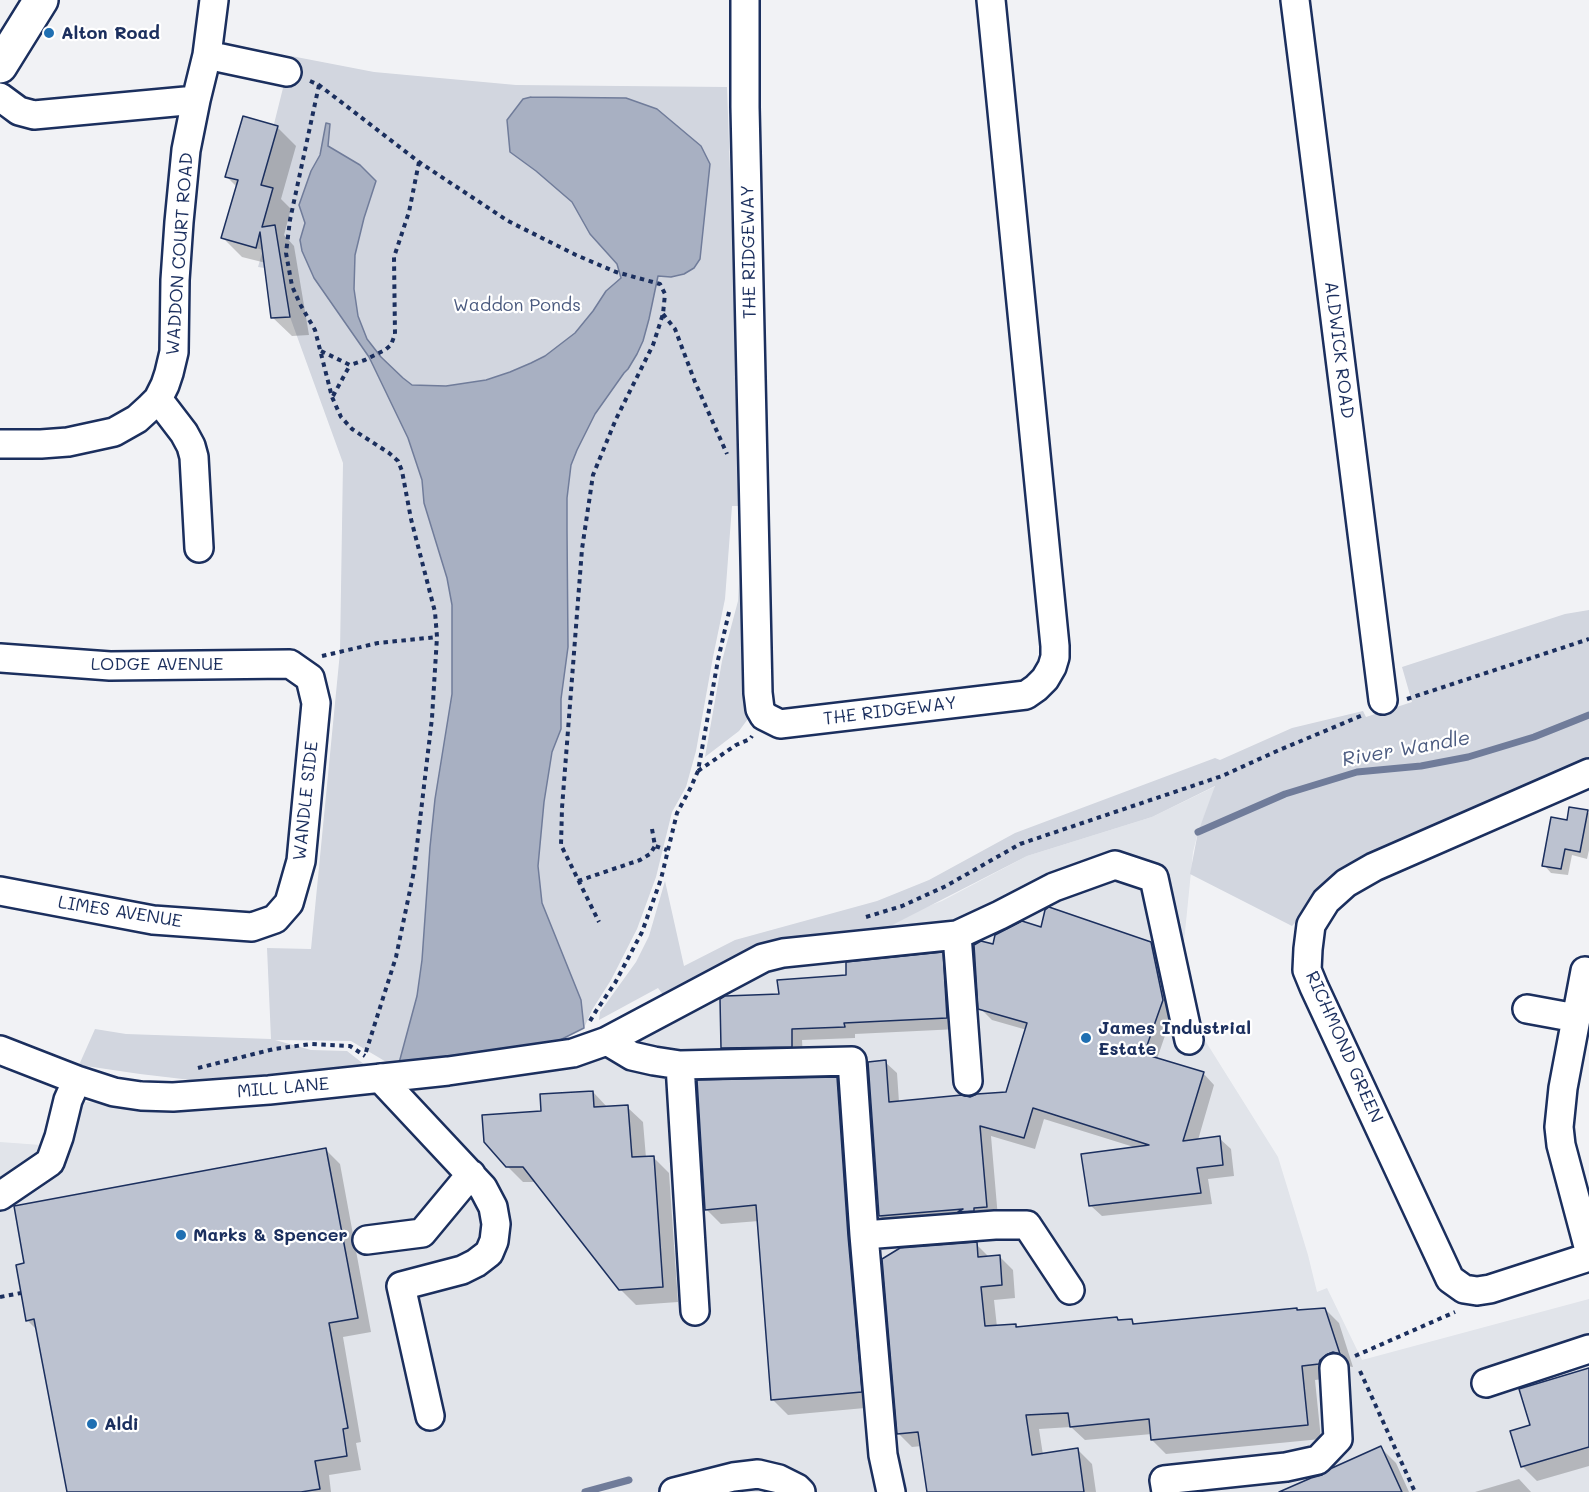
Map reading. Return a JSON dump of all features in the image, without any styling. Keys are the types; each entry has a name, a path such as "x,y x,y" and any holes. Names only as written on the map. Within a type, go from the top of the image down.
{"highway":[{"path":"0,66 41,0"}],"street":[{"name":"WADDON COURT ROAD","path":"0,444 68,442 114,432 137,419 158,399 169,373 174,352 178,222 186,150 207,55 214,0"},
{"name":"THE RIDGEWAY","path":"746,0 745,107 758,693 760,709 764,716 780,724 1026,695 1044,680 1052,667 1053,635 991,0"},
{"name":"ALDWICK ROAD","path":"1294,0 1384,705"},
{"path":"207,55 287,72"},
{"path":"0,97 19,111 34,115 196,100"},
{"path":"158,399 191,446 194,457 199,548"},
{"name":"LODGE AVENUE","path":"0,658 110,666 290,664 310,678"},
{"name":"WANDLE SIDE","path":"275,919 289,903 301,861 316,703 310,678"},
{"name":"RICHMOND GREEN","path":"1464,1289 1450,1279 1314,987 1307,970 1311,925 1326,901 1346,884 1374,867 1589,773"},
{"name":"MILL LANE","path":"0,1050 114,1092 173,1097 269,1090 448,1071 573,1053 598,1036 763,958 783,953 957,935 1054,887 1115,866 1154,878 1189,1040"},
{"name":"LIMES AVENUE","path":"0,891 153,920 252,927 275,919"},
{"path":"957,935 968,1082"},
{"path":"1585,971 1563,1088 1559,1126 1561,1144 1589,1250"},
{"path":"1527,1009 1576,1018"},
{"path":"598,1036 632,1056 680,1065 852,1061 883,1455 891,1492"},
{"path":"680,1065 695,1311"},
{"path":"380,1078 483,1188 493,1207 496,1224 494,1241 489,1253 476,1263 462,1270 401,1286 430,1416"},
{"path":"0,1196 50,1162 68,1100 77,1080"},
{"path":"367,1240 422,1233 471,1174"},
{"path":"864,1235 995,1225 1027,1225 1070,1290"},
{"path":"1464,1289 1477,1291 1490,1289 1589,1257"},
{"path":"1486,1383 1589,1349"},
{"path":"1166,1492 1164,1480 1286,1467 1318,1460 1338,1438 1349,1364"},
{"path":"674,1492 733,1477 758,1474 779,1479 801,1492"}],"path":[{"path":"287,72 319,85 419,162 508,221 616,272 660,284 665,294 663,314 653,345 616,419 593,475 582,549 561,845 599,922"},
{"path":"319,85 290,220 286,253 292,286 315,330 332,397 341,417 352,429 398,460 435,612 437,638 432,718 414,870 396,957 364,1055"},
{"path":"332,397 350,365 365,360 391,345 394,334 394,257 408,212 419,162"},
{"path":"663,314 675,329 730,463"},
{"path":"321,351 350,365"},
{"path":"573,1053 598,1036 589,1024 615,983 642,932 661,879 677,813 698,771 718,660 730,610"},
{"path":"310,678 321,656 378,643 437,638"},
{"path":"862,918 902,906 935,891 1020,844 1221,776 1384,705 1589,639"},
{"path":"698,771 736,745 750,739 764,716"},
{"path":"578,881 640,860 650,854 655,846 652,829"},
{"path":"655,846 667,850"},
{"path":"192,1070 273,1049 311,1044 350,1046 364,1055 380,1078"},
{"path":"1415,1492 1349,1364 1455,1312 1464,1289"},
{"path":"0,1297 21,1293"}],"shaded area":[{"path":"1216,786 1198,832 1193,852 1184,942 1196,1026 1278,1157 1317,1292 1327,1288 1362,1360 1589,1299 1589,1492 0,1492 0,1142 41,1145 62,1100 168,1108 497,1070 942,901 1027,856 1152,817"}],"green space":[{"name":"Waddon Ponds","path":"291,56 374,72 516,85 727,87 742,506 732,506 725,599 696,751 686,787 672,812 656,877 637,929 584,1028 558,1041 399,1063 388,1063 351,1041 275,1040 311,1050 347,1051 365,1065 256,1078 191,1080 79,1065 95,1029 126,1034 271,1039 267,948 311,949 340,652 343,463 290,317 271,318 265,268 258,267 263,250 256,248 273,188 261,185 278,126 274,124"},
{"path":"742,532 753,712 739,731 705,757 722,661 738,601"},
{"path":"1589,610 1589,769 1336,882 1292,926 1190,874 1198,832 1215,786 1152,817 1027,856 867,938 664,996 658,988 599,1020 600,1012 636,962 649,936 665,881 684,966 735,940 877,901 929,880 1015,833 1215,758 1220,760 1292,728 1363,711 1366,717 1412,702 1402,667 1565,614"}],"water":[{"name":"Waddon Ponds","path":"531,97 626,98 657,109 701,146 710,164 700,259 694,268 684,274 671,277 658,276 643,341 628,369 595,414 571,465 567,498 568,647 561,699 561,729 552,752 544,802 538,866 542,903 581,1000 584,1028 558,1041 399,1063 417,996 422,960 435,799 452,694 452,605 447,578 424,503 422,480 408,438 369,357 314,278 302,251 300,240 305,223 299,205 311,171 320,155 326,123 330,124 328,146 360,165 376,181 355,255 354,289 358,316 367,339 381,357 412,385 446,386 486,380 531,363 545,356 575,333 606,291 621,278 617,264 590,234 572,202 510,152 507,120 523,99"}],"building":[{"path":"243,116 278,126 261,185 273,188 262,227 275,225 290,317 271,318 260,232 256,248 221,238 238,180 225,177"},
{"path":"1569,807 1588,810 1580,852 1565,849 1561,869 1542,866 1551,817 1567,820"},
{"name":"James Industrial Estate","path":"1049,907 1151,942 1163,1000 1144,1054 1204,1072 1183,1141 1220,1136 1223,1165 1197,1168 1201,1193 1089,1206 1081,1154 1149,1145 1033,1108 1024,1138 980,1126 987,1207 974,1208 974,1211 958,1212 963,1209 879,1216 868,1062 886,1060 889,1102 962,1095 970,1097 977,1094 1006,1092 1027,1023 978,1009 974,945 981,941 993,944 995,935 1022,921 1041,927 1045,910"},
{"path":"943,952 947,1018 844,1023 845,1027 792,1029 792,1047 721,1048 720,999 725,996 779,994 777,980 846,975 846,962"},
{"path":"837,1077 862,1392 771,1400 756,1205 705,1210 697,1080"},
{"path":"593,1091 594,1107 628,1105 632,1157 654,1156 663,1287 619,1290 523,1167 506,1167 484,1142 482,1115 541,1111 540,1094"},
{"path":"326,1148 358,1318 329,1323 348,1428 343,1429 347,1456 315,1461 320,1489 301,1492 67,1492 34,1319 26,1321 16,1265 24,1263 14,1206"},
{"path":"977,1242 978,1257 1000,1255 1002,1285 981,1287 985,1326 1016,1324 1016,1327 1117,1317 1118,1320 1132,1319 1133,1324 1297,1308 1297,1310 1325,1308 1340,1354 1333,1352 1320,1360 1319,1364 1302,1366 1308,1425 1151,1440 1149,1419 1070,1427 1068,1413 1026,1415 1032,1455 1078,1448 1084,1492 927,1492 918,1432 897,1434 882,1259 900,1248"},
{"path":"1589,1368 1589,1447 1521,1467 1510,1431 1530,1425 1519,1389"},
{"path":"1381,1446 1402,1492 1279,1492 1322,1475 1332,1468"}],"waterway":[{"name":"River Wandle","path":"1198,832 1285,794 1357,772 1421,766 1468,757 1534,737 1589,715"},
{"name":"River Wandle","path":"585,1492 629,1480"}],"place":[{"name":"Alton Road","path":"49,33"},
{"name":"James Industrial Estate","path":"1086,1038"},
{"name":"Marks & Spencer","path":"181,1235"},
{"name":"Aldi","path":"92,1424"}]}
